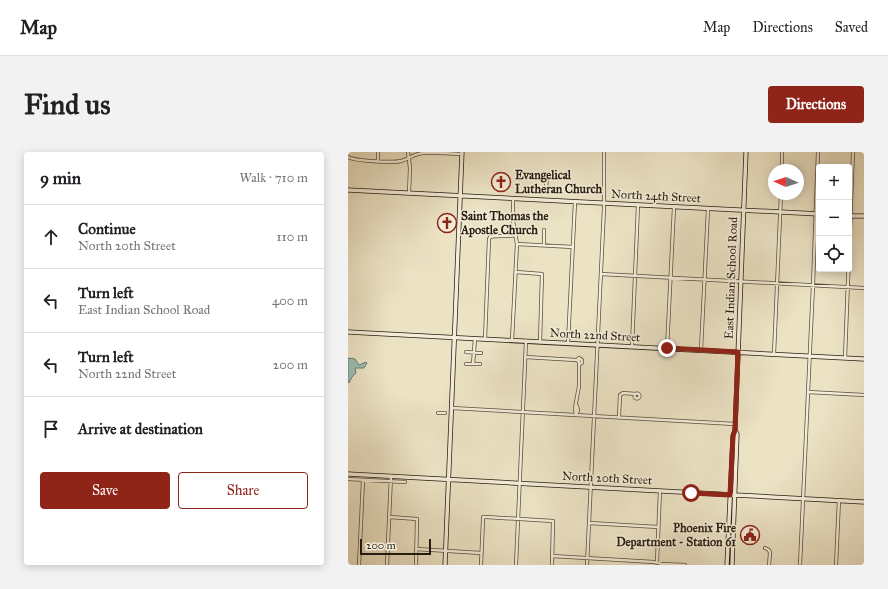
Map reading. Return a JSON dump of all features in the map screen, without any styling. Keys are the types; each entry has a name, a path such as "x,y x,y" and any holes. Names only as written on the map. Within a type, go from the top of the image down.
{"street":[{"path":"378,152 378,161"},
{"path":"408,152 409,193"},
{"path":"348,157 350,159 396,162 418,154 433,152 462,153 445,565"},
{"path":"587,565 604,203 604,152"},
{"name":"East Indian School Road","path":"727,565 733,436 735,430 746,152"},
{"path":"782,152 782,164"},
{"path":"817,200 818,152"},
{"path":"851,200 853,152"},
{"path":"550,176 547,176 546,188 550,188"},
{"name":"North 24th Street","path":"348,190 816,214"},
{"path":"512,340 517,244 513,221 513,199"},
{"path":"774,354 781,200"},
{"path":"568,343 575,202"},
{"path":"632,347 638,205"},
{"path":"667,348 674,207"},
{"path":"701,350 708,209"},
{"path":"852,216 864,216"},
{"path":"544,230 544,245"},
{"path":"800,565 816,232"},
{"path":"485,339 490,236 516,235"},
{"path":"845,358 849,236"},
{"path":"517,244 573,247"},
{"path":"516,272 542,274 540,342"},
{"path":"601,274 864,288"},
{"path":"451,312 456,312"},
{"name":"North 22nd Street","path":"348,332 864,359"},
{"path":"473,364 475,338"},
{"path":"516,565 526,341"},
{"path":"466,352 481,353"},
{"path":"525,358 528,356 534,358 579,361 579,386 575,412 576,415"},
{"path":"466,364 480,364"},
{"path":"447,387 453,387"},
{"path":"808,392 864,394"},
{"path":"619,417 620,395 623,393 636,394"},
{"path":"452,408 735,424"},
{"path":"438,412 445,413"},
{"name":"East Indian School Road","path":"732,565 737,434 735,430"},
{"name":"North 20th Street","path":"348,474 864,502"},
{"path":"387,565 391,476"},
{"path":"348,479 405,482"},
{"path":"359,565 363,480"},
{"path":"658,563 660,491"},
{"path":"836,565 839,500"},
{"path":"390,517 417,519 416,565"},
{"path":"481,565 483,517 553,521 552,565"},
{"path":"589,523 658,527"},
{"path":"765,548 769,550 770,553 769,565"},
{"path":"416,549 481,553"},
{"path":"552,556 686,565"}],"water":[{"path":"348,358 355,359 359,365 366,362 367,363 364,368 355,368 356,373 349,383 348,382"}],"place":[{"name":"Evangelical Lutheran Church","path":"501,182"},
{"name":"Saint Thomas the Apostle Church","path":"447,223"},
{"name":"Phoenix Fire Department - Station 61","path":"750,535"}],"route":[{"path":"667,348 738,352 735,430 733,436 730,495 691,493"}]}
